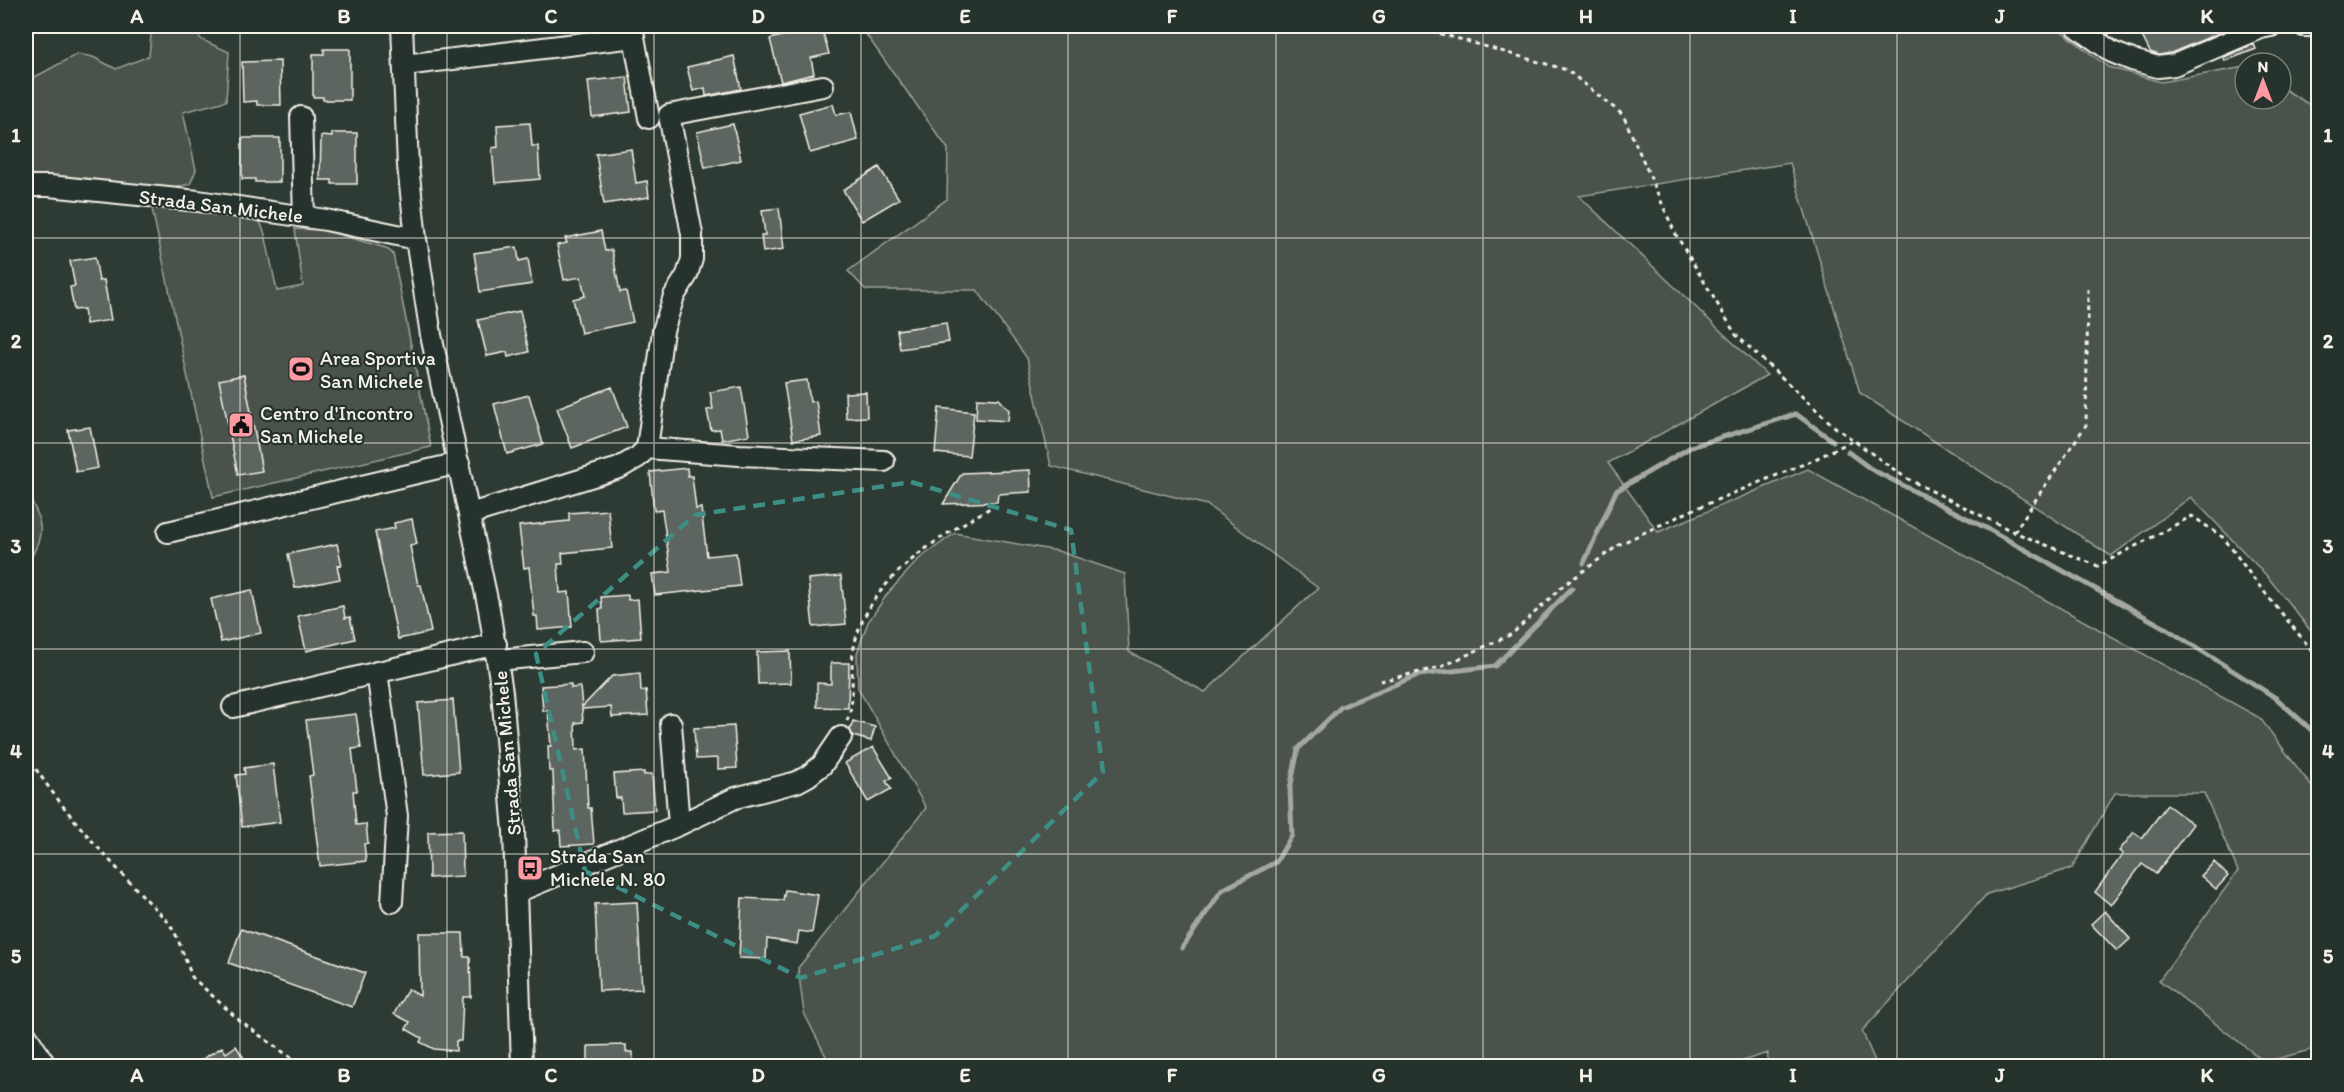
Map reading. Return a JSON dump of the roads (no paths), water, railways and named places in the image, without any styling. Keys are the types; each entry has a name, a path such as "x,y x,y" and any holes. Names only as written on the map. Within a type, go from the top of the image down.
{"street":[{"name":"Strada San Michele","path":"402,26 408,166 416,239 432,334 497,652 510,773 517,892 522,1066"},
{"path":"2076,26 2112,52 2158,67 2174,65 2261,27 2271,26"},
{"path":"2304,26 2319,26"},
{"path":"404,65 633,31 649,118"},
{"path":"470,514 619,468 638,457 647,448 663,331 674,296 687,275 692,259 692,234 669,115 823,86"},
{"path":"301,117 304,217"},
{"name":"Strada San Michele","path":"26,186 49,186 198,201 304,217 416,239"},
{"path":"647,448 739,455 884,461"},
{"path":"168,532 459,463"},
{"path":"233,708 377,672 497,652 583,652"},
{"path":"377,672 397,816 392,902"},
{"path":"671,724 679,825"},
{"path":"517,892 679,825 735,798 797,782 822,765 841,737"},
{"path":"26,1035 46,1066"}],"waterway":[{"path":"1584,563 1616,491 1691,447 1796,414 1833,441"},
{"path":"1848,452 1871,469 1990,530 2167,629 2276,698 2318,736"},
{"path":"1182,948 1222,890 1276,862 1292,835 1290,789 1298,749 1341,707 1418,675 1495,666 1572,588"}],"place":[{"name":"Area Sportiva San Michele","path":"301,369"},
{"name":"Centro d'Incontro San Michele","path":"241,425"},
{"name":"Strada San Michele N. 80","path":"530,868"}]}
